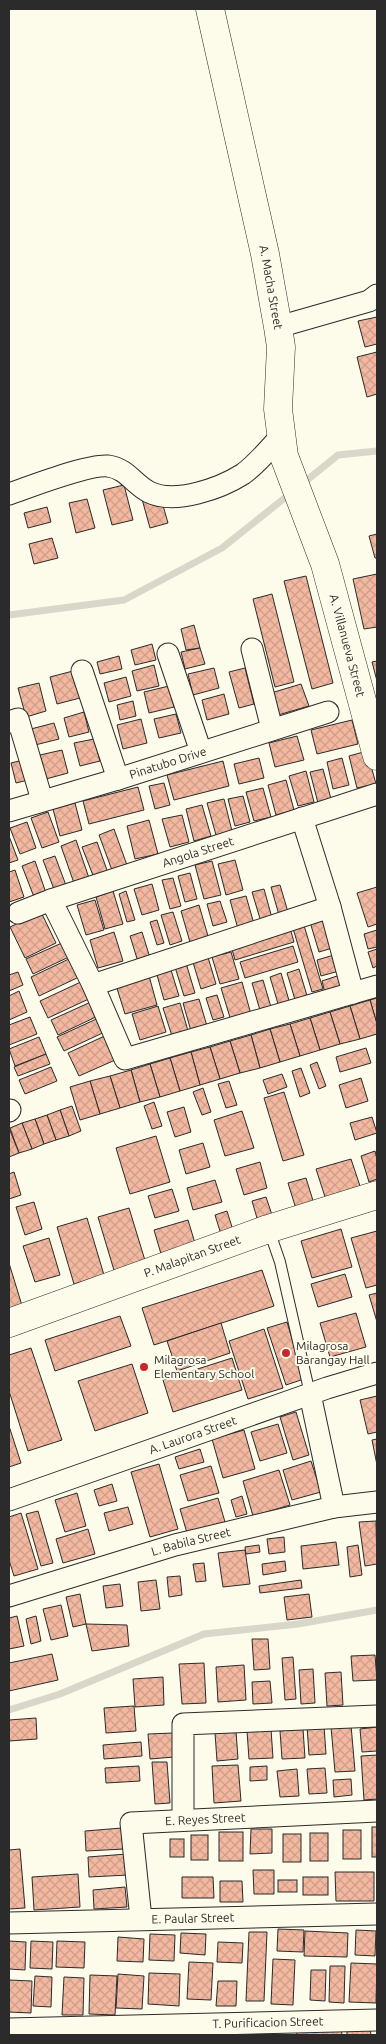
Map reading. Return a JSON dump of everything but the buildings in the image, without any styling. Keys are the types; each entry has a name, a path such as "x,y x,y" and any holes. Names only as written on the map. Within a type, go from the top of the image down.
{"street":[{"name":"A. Macha Street","path":"210,9 265,254 278,327 281,346 278,409 283,446 325,564"},
{"path":"278,327 369,301 377,295"},
{"path":"9,494 92,468 106,466 129,474 150,492 168,496 188,495 213,489 244,473 283,446"},
{"name":"A. Villanueva Street","path":"325,564 377,756"},
{"path":"252,649 272,729"},
{"path":"168,654 201,752"},
{"path":"82,672 118,779"},
{"name":"Pinatubo Drive","path":"9,811 118,779 328,712"},
{"path":"13,720 42,800"},
{"name":"Angola Street","path":"18,912 377,794"},
{"path":"302,818 330,907 353,993"},
{"path":"51,900 93,985 125,1059 377,986"},
{"path":"93,985 330,907"},
{"name":"P. Malapitan Street","path":"9,1323 268,1229 377,1195"},
{"name":"A. Laurora Street","path":"9,1500 310,1394 377,1373"},
{"path":"310,1394 334,1507"},
{"name":"L. Babila Street","path":"9,1596 175,1545 334,1507 377,1502"},
{"path":"183,1820 184,1724 377,1716"},
{"name":"E. Reyes Street","path":"141,1919 131,1823 377,1811"},
{"name":"E. Paular Street","path":"9,1923 377,1914"},
{"name":"T. Purificacion Street","path":"9,2029 377,2020"}],"lane":[{"path":"268,1229 280,1262 310,1394"}],"waterway":[{"path":"301,485 338,455 377,451"},
{"path":"9,615 124,600 222,548 291,493"},
{"path":"9,1710 60,1694 204,1634 298,1624 377,1610"}],"place":[{"name":"Milagrosa Barangay Hall","path":"286,1353"},
{"name":"Milagrosa Elementary School","path":"144,1367"}]}
